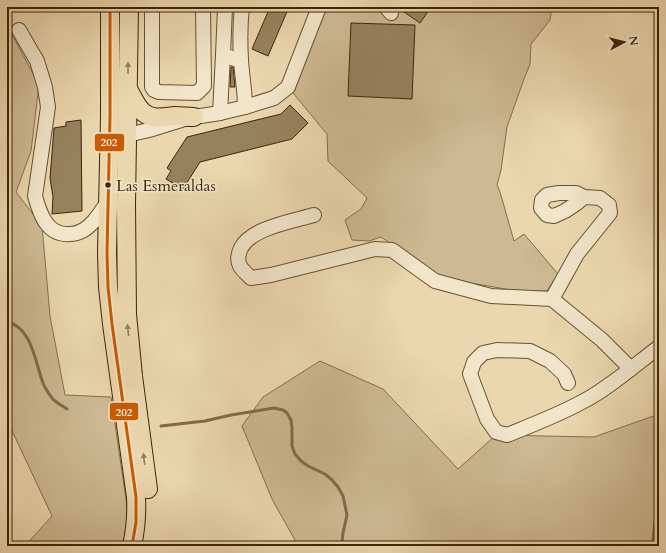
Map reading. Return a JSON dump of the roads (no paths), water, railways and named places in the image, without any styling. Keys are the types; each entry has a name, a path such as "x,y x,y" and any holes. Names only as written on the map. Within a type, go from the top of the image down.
{"main road":[{"path":"110,7 107,253 112,324 136,497 136,529 132,546"},
{"path":"129,7 126,253 127,314 133,376 149,498 149,512 144,546"},
{"path":"128,89 142,111 148,115 160,117 194,117"}],"street":[{"path":"152,7 152,87 154,90 159,92 197,93 204,86 203,7"},
{"path":"220,113 225,7"},
{"path":"242,7 241,61 245,107"},
{"path":"109,136 127,136 194,117 220,113 274,98 288,87 319,7"},
{"path":"19,30 37,60 46,87 48,107 35,196 38,208 44,221 54,231 59,233 77,234 94,221 107,203"},
{"path":"223,55 241,61"},
{"path":"552,299 577,254 610,213 608,205 600,198 584,197"},
{"path":"314,215 273,226 254,235 243,244 238,255 240,266 251,278 271,275 375,249 392,250 435,280 491,296 552,299 602,340 631,368"},
{"path":"568,383 564,374 550,361 530,351 497,350 483,353 474,362 470,374 487,419 496,432 507,435 547,419 583,402 659,347"}],"waterway":[{"path":"7,322 15,325 27,338 35,356 46,389 57,403 67,409"},
{"path":"161,426 205,421 274,408 283,410 287,413 291,420 292,446 295,454 308,466 325,474 332,480 343,496 347,515 343,533 343,546"},
{"path":"652,546 655,522 659,517"}],"place":[{"name":"Las Esmeraldas","path":"108,185"}]}
